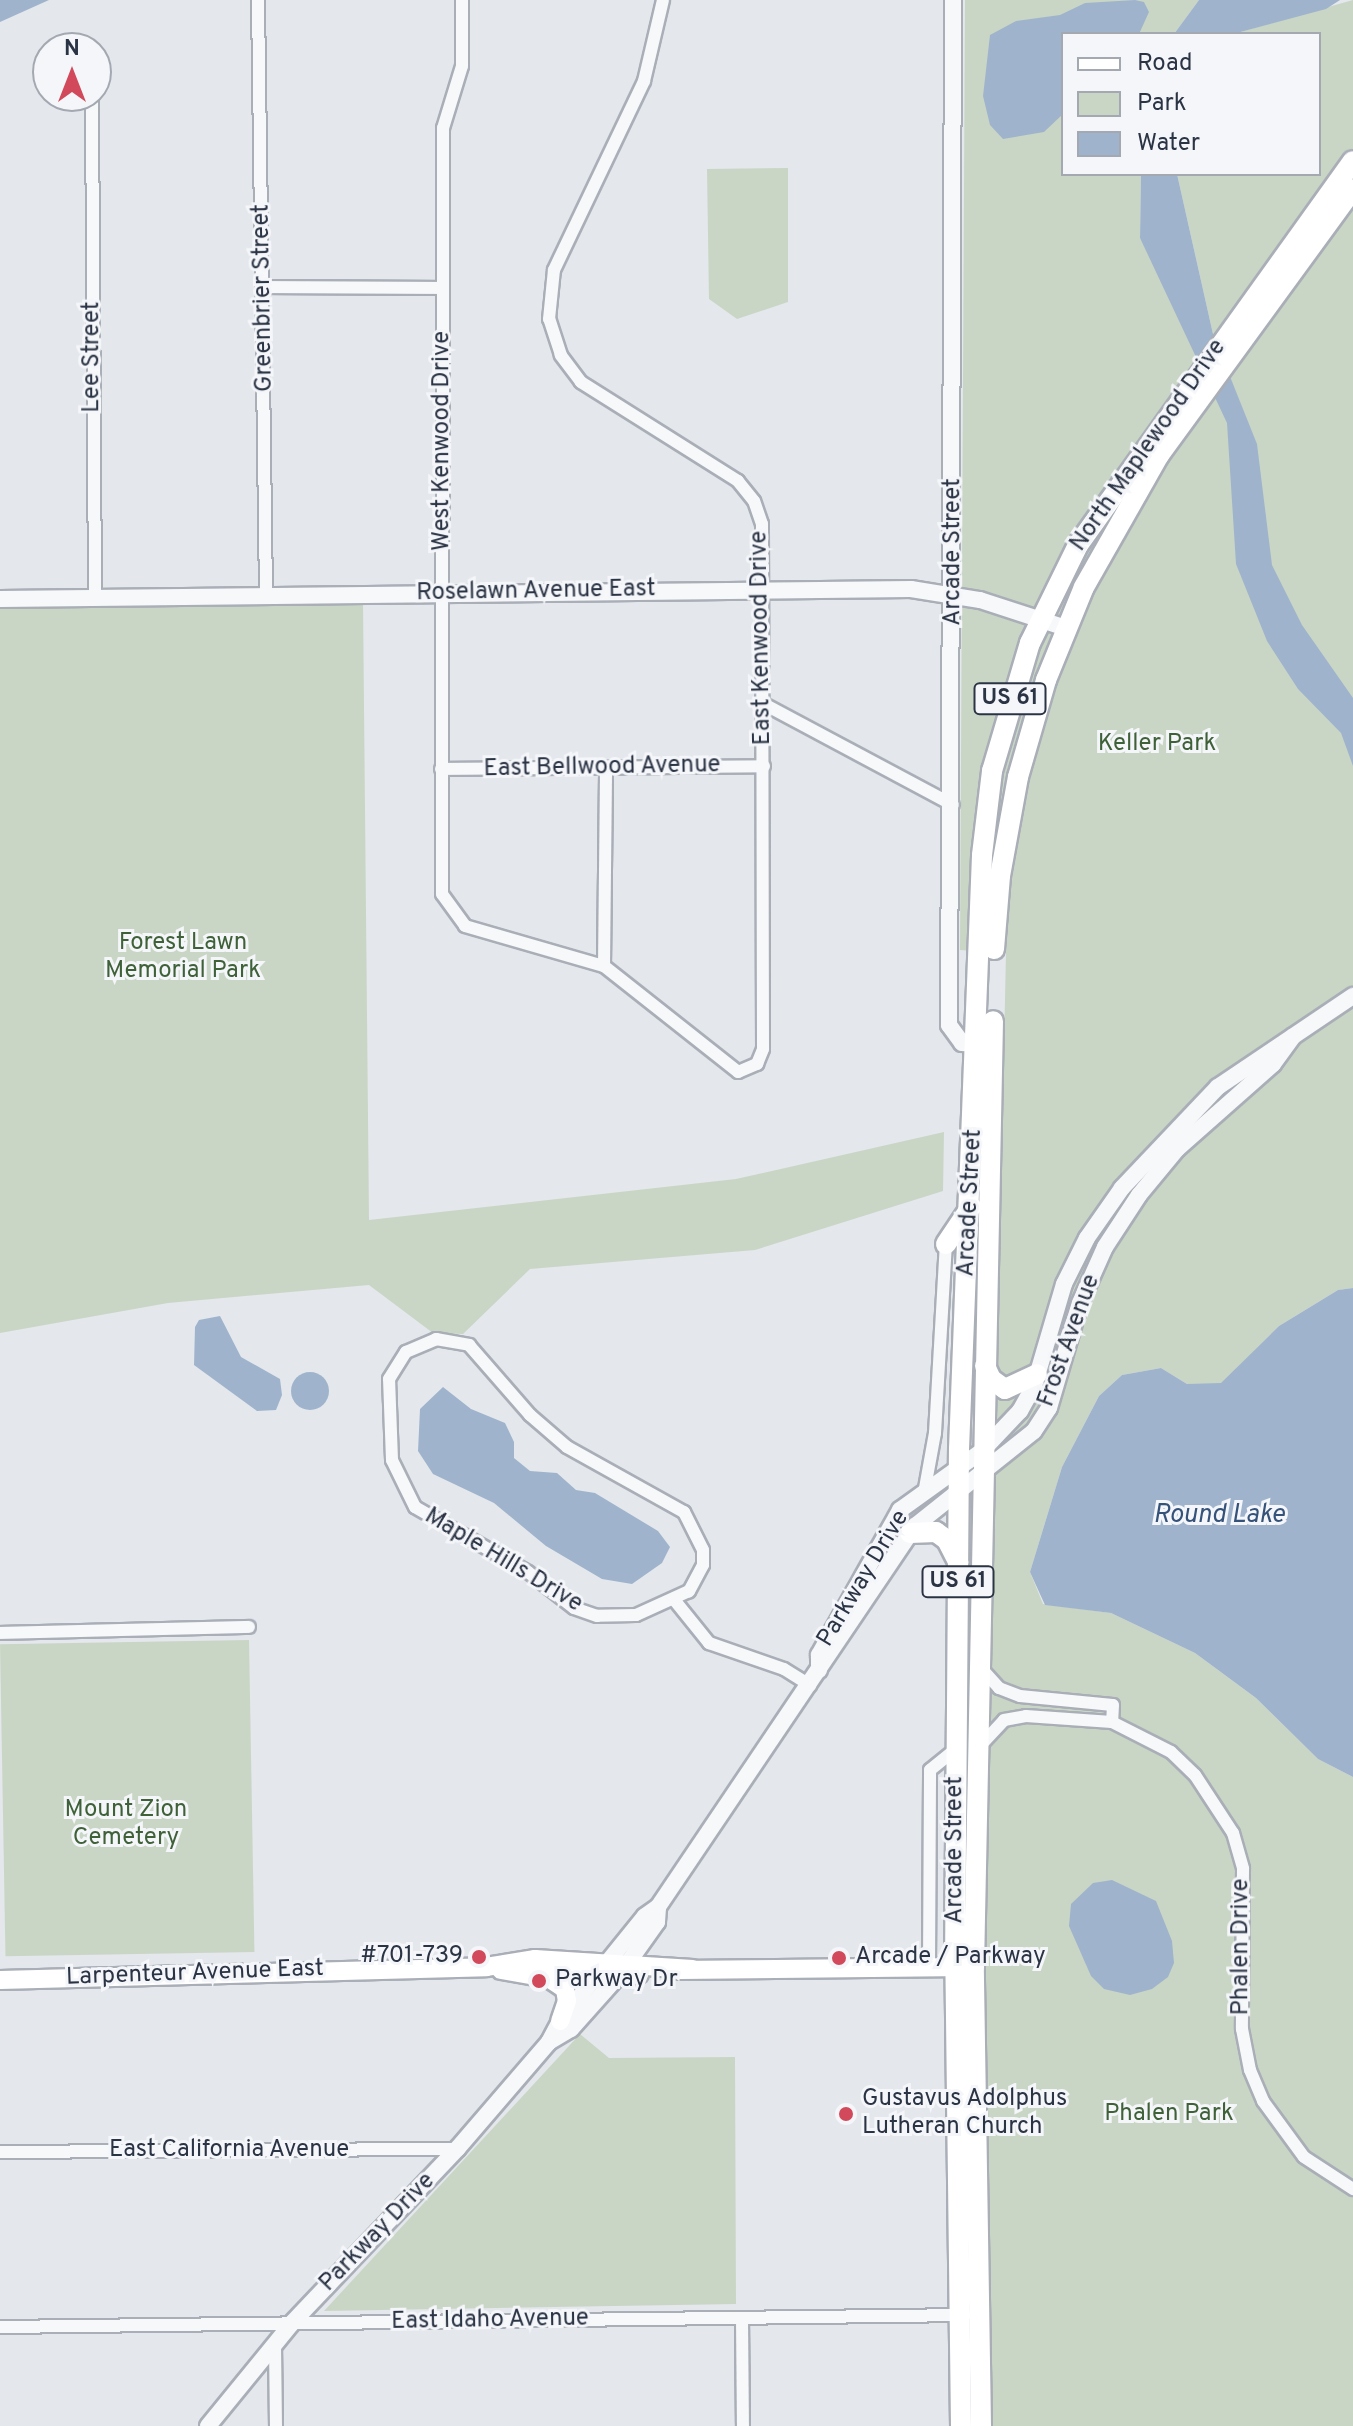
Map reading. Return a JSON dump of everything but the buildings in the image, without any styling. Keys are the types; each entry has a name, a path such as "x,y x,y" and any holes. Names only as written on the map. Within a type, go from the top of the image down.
{"main road":[{"name":"North Maplewood Drive","path":"985,1043 985,819 1003,724 1040,619 1097,514 1184,409 1353,161"},
{"name":"North Maplewood Drive","path":"1246,322 1353,189"},
{"name":"North Maplewood Drive","path":"985,1043 1007,826 1030,728 1066,628 1113,531 1184,409"},
{"name":"Arcade Street","path":"981,2426 970,2315 965,1967 957,1748 959,1465 985,1043"},
{"name":"Arcade Street","path":"965,1967 978,1748 984,1364 976,1198"},
{"path":"946,1244 976,1198"},
{"path":"984,1364 991,1379 1005,1389 1037,1374"},
{"path":"910,1533 936,1532 947,1540 958,1563"},
{"name":"Larpenteur Avenue East","path":"0,1980 486,1967 535,1959 614,1968 965,1967"},
{"name":"Larpenteur Avenue East","path":"486,1967 536,1976 614,1968"},
{"path":"536,1976 555,1980 565,1989 567,2001 560,2021"},
{"name":"Arcade Street","path":"961,2426 970,2315"}],"street":[{"name":"Greenbrier Street","path":"258,0 265,287 266,595"},
{"name":"West Kenwood Drive","path":"462,0 462,66 444,116 440,886 455,917 465,926 604,966"},
{"name":"East Kenwood Drive","path":"604,966 730,1070 747,1071 757,1064 763,1049 762,524 747,491 581,382 561,355 549,319 556,264 644,81 663,0"},
{"name":"Arcade Street","path":"953,0 954,594 949,1025 962,1043 985,1043"},
{"name":"Lee Street","path":"92,112 95,597"},
{"path":"265,287 443,288"},
{"name":"Roselawn Avenue East","path":"0,599 764,590 954,594 1066,628"},
{"path":"764,704 953,805"},
{"name":"East Bellwood Avenue","path":"441,769 764,766"},
{"path":"604,966 606,768"},
{"name":"Frost Avenue","path":"959,1465 982,1451 1020,1411 1037,1374 1064,1284 1087,1238 1122,1188 1218,1087 1353,996"},
{"name":"Frost Avenue","path":"959,1490 982,1475 1034,1431 1049,1408 1080,1303 1105,1247 1139,1195 1177,1149 1273,1064 1293,1036"},
{"path":"925,1488 935,1433 946,1244"},
{"name":"Maple Hills Drive","path":"436,1339 469,1345 530,1415 567,1447 684,1512 700,1536 703,1565 689,1591 676,1602 619,1617 574,1608 528,1572 415,1507 392,1460 389,1379 406,1352 436,1339"},
{"name":"Parkway Drive","path":"819,1670 819,1655 900,1510 959,1465"},
{"name":"Parkway Drive","path":"208,2426 292,2323 457,2149 549,2042 560,2021 657,1922 658,1907 910,1533 959,1490"},
{"path":"676,1602 709,1643 784,1669 810,1685"},
{"path":"0,1633 249,1627"},
{"name":"Phalen Drive","path":"978,1664 999,1688 1035,1698 1113,1705 1112,1722"},
{"path":"1034,1716 1035,1698"},
{"path":"1058,1700 1058,1717"},
{"name":"Phalen Drive","path":"978,1748 1004,1720 1034,1716 1112,1722 1171,1752 1217,1801 1243,1869 1242,2029 1250,2070 1263,2101 1304,2157 1353,2189"},
{"path":"929,1968 930,1770 957,1748"},
{"name":"Parkway Drive","path":"549,2042 571,2029 614,1968"},
{"name":"East California Avenue","path":"0,2152 457,2149"},
{"name":"East Idaho Avenue","path":"0,2327 970,2315"},
{"path":"742,2318 743,2426"},
{"path":"275,2345 276,2426"}],"green space":[{"path":"965,0 1199,0 1175,32 1061,32 1061,176 1141,176 1140,238 1213,334 1177,176 1321,176 1321,32 1240,32 1353,0 1353,1288 1338,1290 1279,1326 1221,1384 1187,1384 1161,1368 1122,1375 1099,1396 1062,1467 1030,1572 1043,1604 1111,1613 1195,1653 1256,1698 1318,1759 1353,1777 1353,2426 988,2426 984,1975 1006,953 960,950"},
{"path":"788,168 788,302 737,319 709,299 707,169"},
{"name":"Forest Lawn Memorial Park","path":"363,603 369,1220 736,1179 944,1132 943,1191 755,1250 530,1269 463,1334 433,1333 369,1285 168,1303 0,1333 0,607"},
{"name":"Mount Zion Cemetery","path":"249,1640 254,1952 5,1956 0,1644"},
{"path":"580,2034 609,2058 735,2057 736,2304 324,2311"}],"water":[{"path":"0,0 49,0 0,22"},
{"path":"1135,0 1144,2 1149,12 1140,32 1061,32 1061,116 1044,132 1003,139 990,125 983,96 990,35 1016,21 1060,15 1085,3"},
{"path":"1199,0 1340,0 1326,9 1240,32 1175,32"},
{"path":"1141,176 1177,176 1213,334 1257,444 1272,565 1302,625 1353,698 1353,766 1341,733 1298,689 1267,641 1236,564 1227,423 1140,238"},
{"name":"Round Lake","path":"1353,1288 1353,1777 1318,1759 1256,1698 1195,1653 1111,1613 1045,1605 1030,1572 1062,1467 1099,1396 1122,1375 1161,1368 1187,1384 1221,1383 1279,1326 1338,1290"},
{"path":"220,1316 241,1357 280,1379 282,1395 276,1410 257,1411 194,1365 195,1327 199,1320"},
{"path":"310,1372 323,1378 329,1391 323,1404 310,1410 297,1404 291,1391 297,1378"},
{"path":"443,1387 471,1409 505,1423 514,1442 514,1458 530,1471 557,1473 576,1490 595,1493 658,1531 670,1547 662,1563 632,1584 602,1579 546,1546 494,1503 433,1474 418,1451 420,1409"},
{"path":"1112,1880 1156,1901 1172,1941 1174,1963 1168,1977 1152,1989 1130,1995 1104,1989 1091,1976 1069,1926 1071,1904 1093,1883"}],"place":[{"name":"#701-739","path":"479,1957"},
{"name":"Arcade / Parkway","path":"839,1958"},
{"name":"Parkway Dr","path":"539,1981"},
{"name":"Gustavus Adolphus Lutheran Church","path":"846,2114"}],"park label":[{"name":"Keller Park","path":"1157,745"},
{"name":"Phalen Park","path":"1169,2115"}]}
